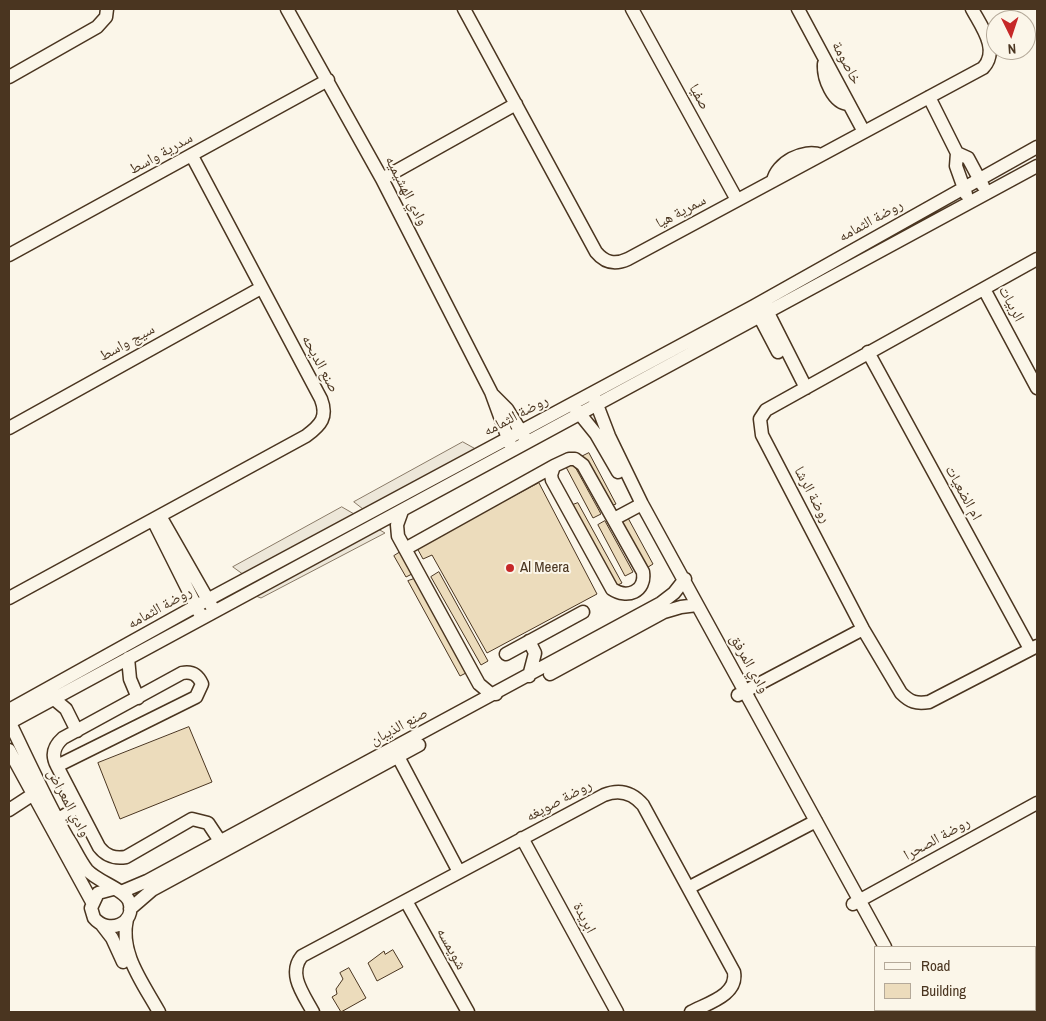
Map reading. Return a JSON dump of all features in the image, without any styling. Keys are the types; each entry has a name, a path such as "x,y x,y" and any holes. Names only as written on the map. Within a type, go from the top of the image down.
{"street":[{"path":"9,77 97,27 106,17 107,9"},
{"name":"وادي الهشيميه","path":"287,9 382,179 491,392 510,444"},
{"name":"سمرية هيا","path":"464,9 596,252 606,262 615,263 628,259 983,68 988,63 990,57 989,42 972,9"},
{"name":"صفيا","path":"632,9 737,200"},
{"name":"خاصومة","path":"798,9 864,132"},
{"name":"سدرية واسط","path":"9,255 328,80"},
{"path":"929,97 956,152 956,166 969,201"},
{"path":"382,179 516,104"},
{"name":"روضة الثمامه","path":"761,308 963,188 1037,147"},
{"path":"956,152 968,158 986,192"},
{"name":"صنع الديحه","path":"9,598 306,436 323,421 324,413 321,399 192,156"},
{"name":"روضة الثمامه","path":"9,722 202,618 212,605 524,436 761,308 1037,166"},
{"name":"روضة الرشا","path":"1034,648 929,702 920,704 909,701 901,693 863,629 760,429 760,419 766,410 1037,259"},
{"name":"سيج واسط","path":"9,428 261,288"},
{"name":"الربيات","path":"984,289 1037,388"},
{"path":"761,308 803,390"},
{"name":"ام الضعيات","path":"868,352 1034,648"},
{"name":"وادي الهشيميه","path":"491,392 507,409 524,436"},
{"name":"وادي المرفق","path":"595,399 639,506"},
{"name":"وادي المرفق","path":"576,409 605,449 639,506 858,905 884,946"},
{"name":"روضة الثمامه","path":"9,710 196,606 212,605 402,511 510,444"},
{"path":"405,548 554,466 569,459 575,459 583,465 643,572 642,584 631,594 619,594 612,589 606,580 552,480 551,475 554,466"},
{"path":"614,519 639,506"},
{"path":"402,511 397,525 398,536 479,684 491,694 496,694"},
{"path":"156,518 212,605"},
{"path":"156,518 202,618"},
{"path":"375,525 389,530 398,536"},
{"name":"صنع الذيبان","path":"128,914 152,890 396,752 478,703 660,603 682,583"},
{"name":"صنع الذيبان","path":"117,890 141,884 220,841 396,752 664,612 694,605"},
{"path":"506,654 532,647 582,612"},
{"path":"742,693 863,629"},
{"path":"532,647 551,659 559,659"},
{"path":"529,676 532,647"},
{"path":"128,658 130,678 138,698"},
{"path":"56,766 196,697 202,684 197,675 187,672 78,731 56,746 53,756 56,766 99,847 114,858 126,857 192,819 208,823 220,841"},
{"path":"478,703 479,684"},
{"path":"54,699 66,709 78,731"},
{"name":"وادي المعراض","path":"9,722 44,806 92,902 94,918 112,938 150,1012"},
{"name":"وادي المعراض","path":"9,750 32,795 57,820 87,870 128,899 128,914"},
{"path":"396,752 459,872"},
{"name":"روضة صويغه","path":"313,1012 295,974 296,965 302,956 604,795 624,792 637,798 643,804 730,962 736,979 728,993 691,1012"},
{"path":"9,810 32,795"},
{"name":"روضة الصحرا","path":"858,905 1037,803"},
{"path":"57,820 78,806"},
{"name":"روضة الصحرا","path":"858,905 1037,811"},
{"path":"690,887 812,822"},
{"name":"ابريدة","path":"522,838 617,1012"},
{"path":"92,902 98,893 117,890"},
{"name":"شويمسه","path":"406,901 468,1012"},
{"name":"وادي المرفق","path":"858,905 876,946"},
{"path":"102,925 113,927 128,914"},
{"path":"128,914 124,934 126,949 159,1012"}],"shaded area":[{"path":"463,442 481,452 368,513 354,502"},
{"path":"342,507 361,518 244,575 233,567"},
{"path":"373,526 385,533 261,598 248,593"}],"building":[{"path":"589,453 616,504 608,507 581,457"},
{"path":"573,463 601,514 593,518 566,467"},
{"name":"Al Meera","path":"539,483 597,594 487,653 432,555 423,559 417,548"},
{"path":"578,503 622,583 614,587 570,506"},
{"path":"628,518 653,564 645,569 619,522"},
{"path":"605,521 633,572 625,576 598,525"},
{"path":"402,551 414,573 406,577 394,556"},
{"path":"439,572 488,661 481,665 431,577"},
{"path":"417,578 468,672 460,676 408,581"},
{"path":"189,727 212,782 120,819 98,763"},
{"path":"393,950 403,967 377,981 368,963 384,951 385,954"},
{"path":"349,968 366,998 341,1012 332,997 337,994 336,989 343,979 340,973"}],"place":[{"name":"Al Meera","path":"510,568"}]}
